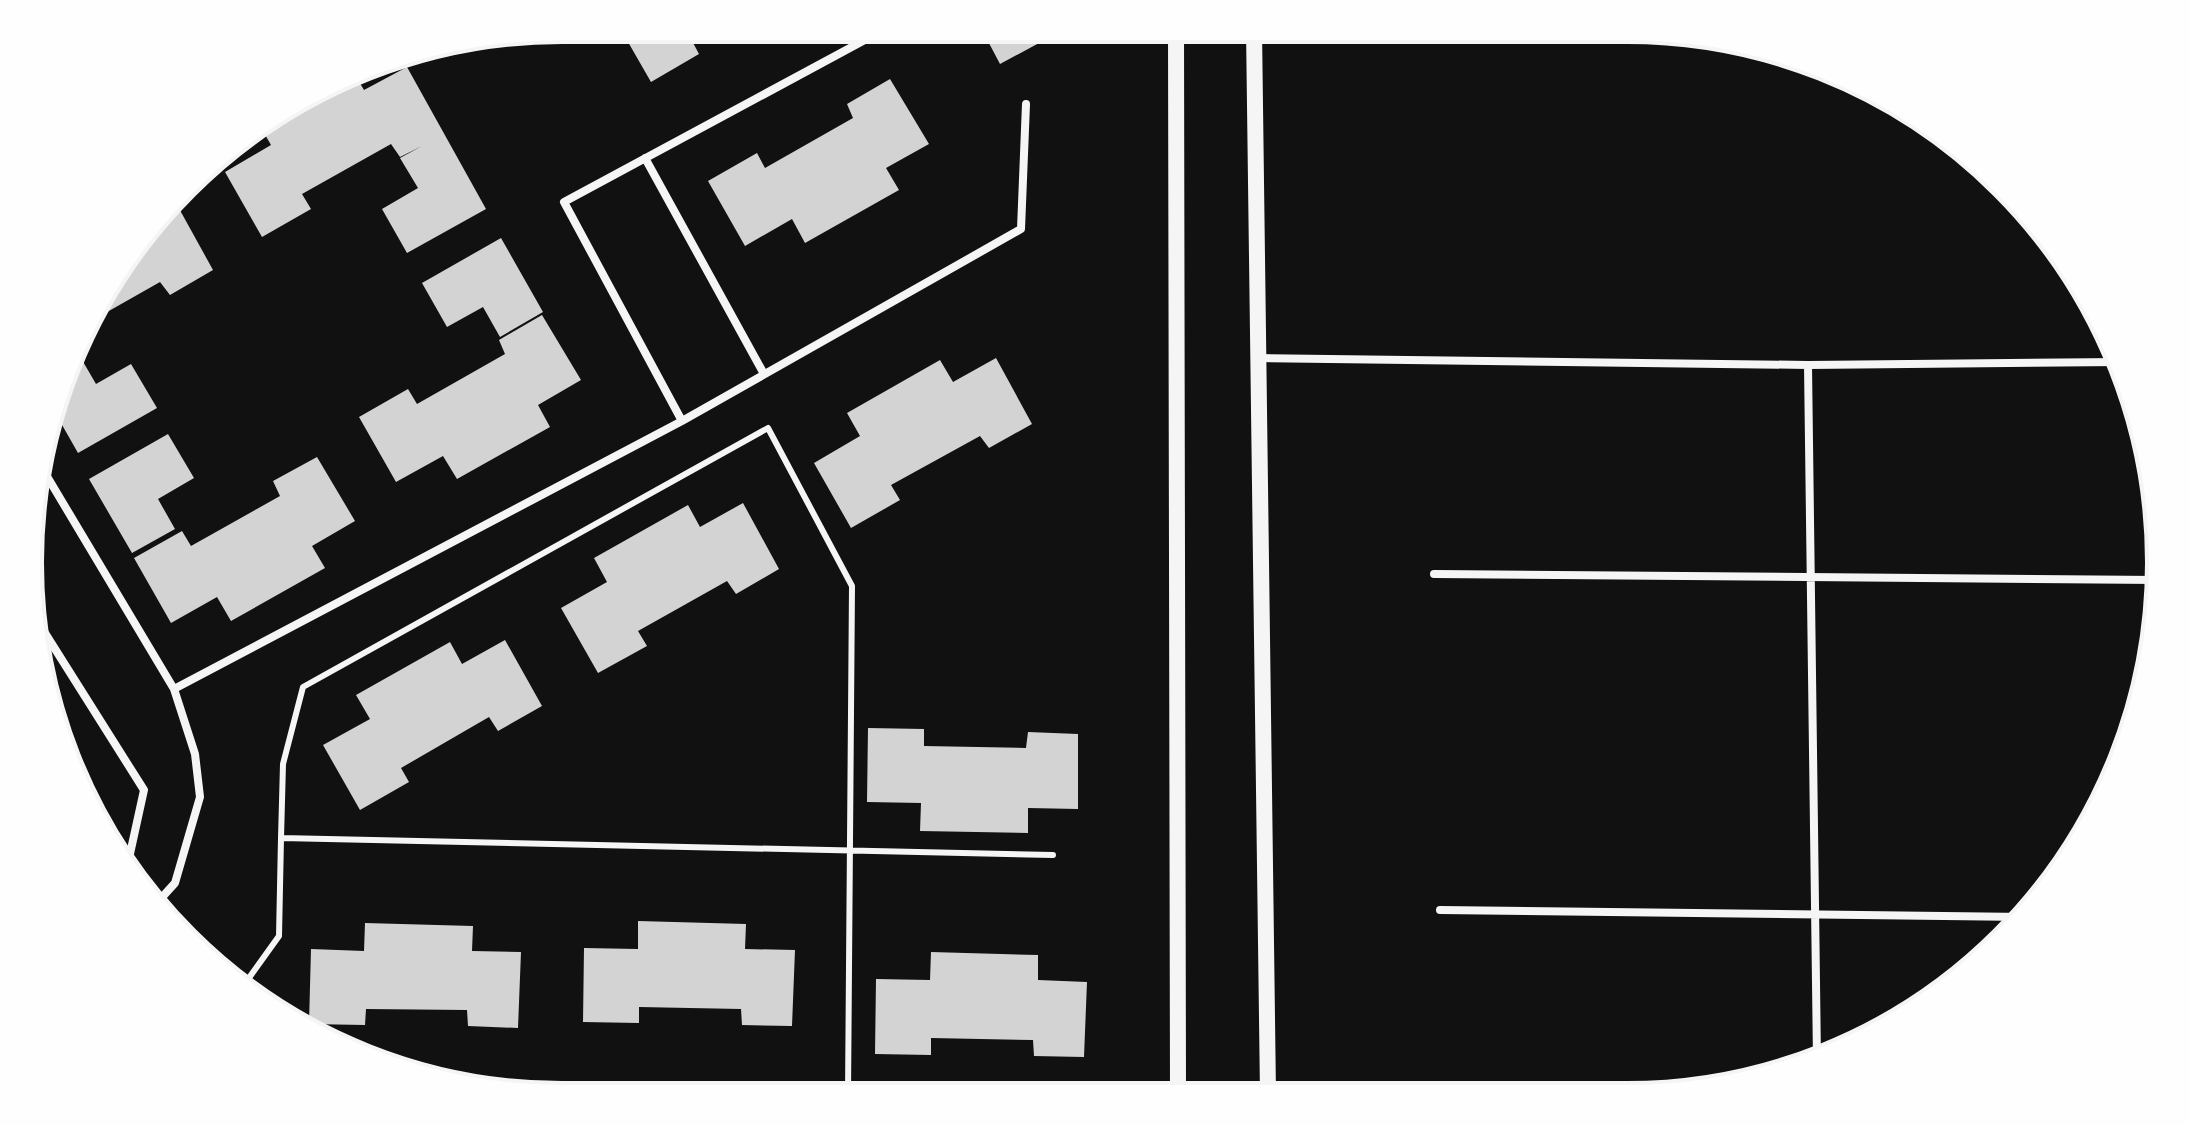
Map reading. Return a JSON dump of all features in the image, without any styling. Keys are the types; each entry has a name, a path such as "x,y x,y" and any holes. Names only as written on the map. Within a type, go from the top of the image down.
{"main road":[{"path":"1176,42 1178,1083"},
{"path":"1254,42 1268,1083"}],"street":[{"path":"682,421 564,202 861,42"},
{"path":"174,689 682,421 1021,229 1026,104"},
{"path":"645,158 764,374"},
{"path":"1258,358 1808,365 2107,362"},
{"path":"1808,365 1817,1046"},
{"path":"49,479 174,689 195,754 200,797 175,883 163,896"},
{"path":"1434,574 2146,580"},
{"path":"47,636 144,790 130,852"},
{"path":"1440,910 2008,917"}],"lane":[{"path":"249,977 279,936 283,764 303,687 768,428 852,586 848,1083"},
{"path":"281,838 1053,855"}],"building":[{"path":"628,42 693,42 699,54 651,82"},
{"path":"988,42 1041,42 1000,64"},
{"path":"407,67 486,209 407,253 382,209 418,188 400,158 422,146 400,157 391,144 302,194 311,209 262,237 225,172 271,145 266,136 302,112 360,83 364,90"},
{"path":"890,79 929,144 886,168 899,190 805,243 792,219 745,246 708,181 757,153 765,168 853,118 847,104"},
{"path":"180,210 213,270 170,295 160,282 106,312 130,273"},
{"path":"501,238 543,312 500,337 483,307 447,327 422,283"},
{"path":"542,315 581,380 538,405 550,427 457,479 443,456 396,482 359,417 408,389 417,404 505,354 499,340"},
{"path":"996,358 1032,424 989,448 980,436 891,485 900,500 851,528 814,463 860,436 847,413 940,360 953,382"},
{"path":"83,361 96,384 131,364 157,408 78,453 61,424"},
{"path":"168,434 194,478 158,499 175,529 132,553 89,479"},
{"path":"317,457 355,521 312,546 325,568 231,621 217,597 171,623 134,558 182,531 191,546 280,496 273,481"},
{"path":"743,503 779,569 736,594 727,581 638,631 647,646 598,673 561,608 607,582 594,558 688,505 700,527"},
{"path":"505,640 542,706 498,731 489,717 401,768 409,782 360,810 323,745 370,719 356,695 450,642 462,664"},
{"path":"868,728 924,729 924,746 1026,748 1028,732 1078,734 1078,809 1028,808 1028,833 920,831 921,803 867,802"},
{"path":"638,921 746,924 745,949 795,950 792,1026 742,1025 741,1009 639,1007 639,1023 583,1022 584,948 638,949"},
{"path":"365,923 473,926 472,951 521,952 518,1028 468,1026 467,1010 366,1009 365,1025 323,1024 309,1017 311,949 364,951"},
{"path":"931,952 1038,955 1038,980 1087,982 1084,1057 1034,1056 1033,1040 931,1038 931,1055 875,1054 876,979 930,980"}]}
